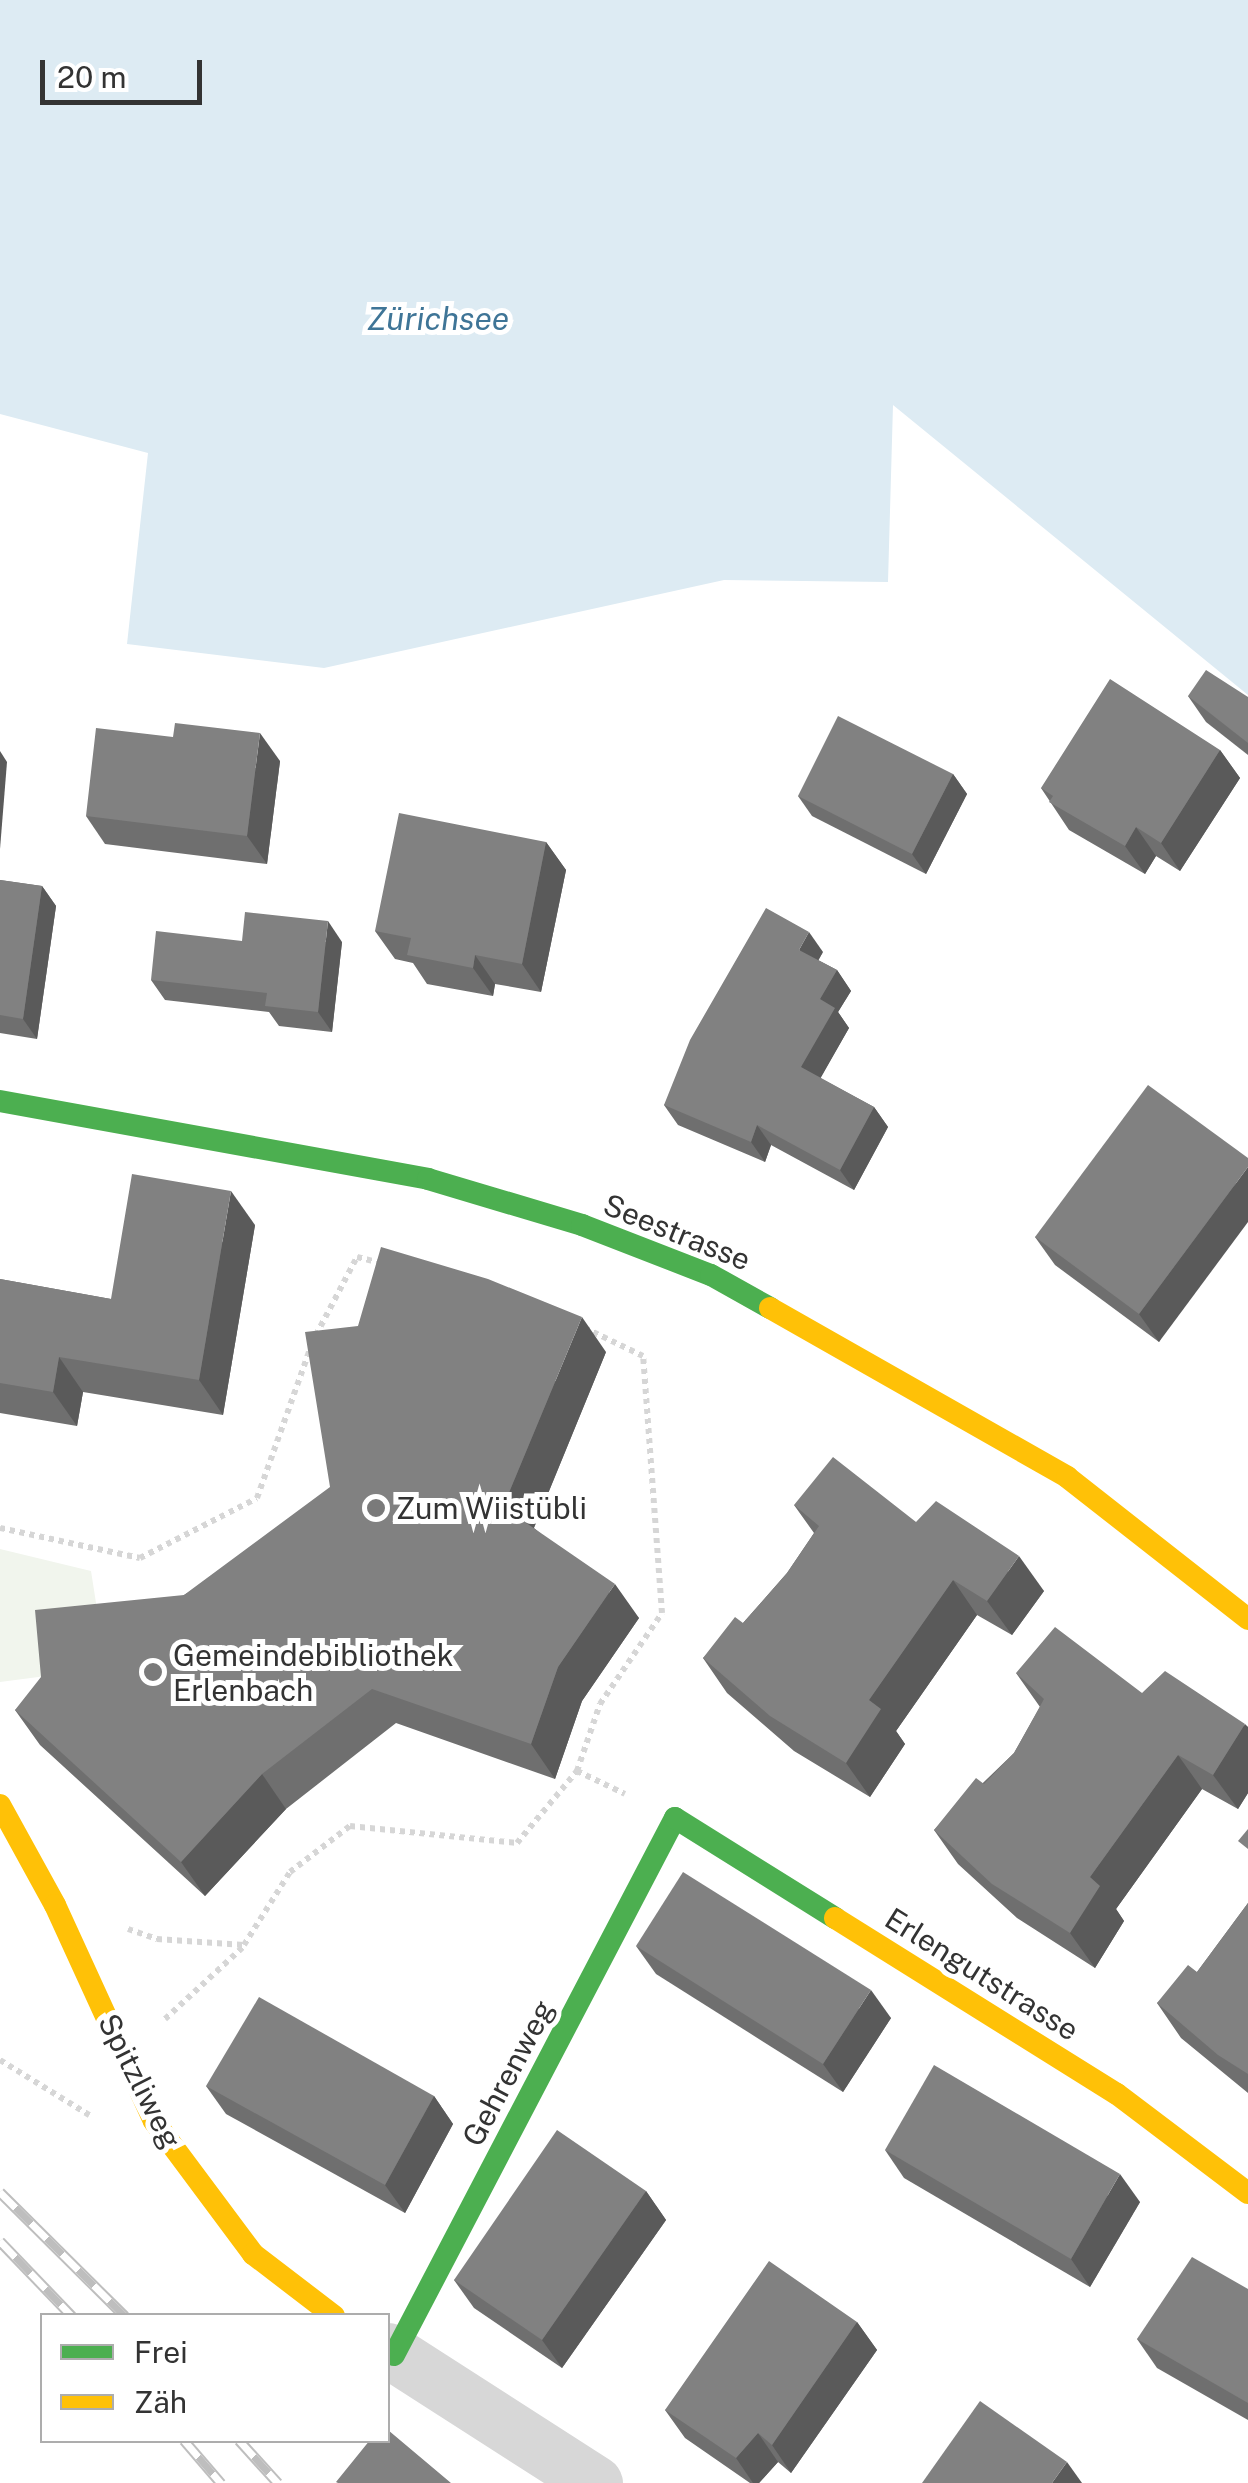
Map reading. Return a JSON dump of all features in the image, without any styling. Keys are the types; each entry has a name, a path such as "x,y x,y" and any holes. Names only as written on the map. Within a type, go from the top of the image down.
{"street":[{"name":"Seestrasse","path":"0,1101 428,1179 582,1226 712,1275 1068,1477 1248,1619"},
{"name":"Spitzliweg","path":"0,1806 55,1905 154,2121 253,2254 330,2313"},
{"name":"Erlengutstrasse","path":"675,1818 1117,2094 1248,2193"},
{"name":"Gehrenweg","path":"391,2352 675,1818"},
{"path":"391,2352 595,2483"}],"path":[{"path":"0,1528 140,1558 257,1498 299,1368 357,1257 392,1266"},
{"path":"124,2056 244,1945 290,1872 350,1826 517,1843 577,1771 600,1704 662,1613 643,1356 582,1326"},
{"path":"55,1905 157,1938 244,1945"},
{"path":"0,2060 91,2116 154,2121"}],"shaded area":[{"path":"0,1549 91,1571 99,1622 46,1676 0,1682"}],"water":[{"name":"Zürichsee","path":"0,0 1248,0 1248,695 893,405 888,582 724,580 324,668 127,644 148,453 0,414"}],"building":[{"path":"1206,670 1248,697 1248,743 1188,696"},
{"path":"1110,679 1220,750 1161,843 1136,827 1125,846 1049,802 1053,796 1041,788"},
{"path":"838,716 953,774 912,854 798,796"},
{"path":"175,723 260,733 247,836 86,816 96,728 173,737"},
{"path":"399,813 546,842 522,964 475,955 473,968 407,955 411,938 375,931"},
{"path":"0,880 42,886 23,1019 0,1015"},
{"path":"766,908 809,932 799,950 837,970 820,999 835,1008 801,1067 874,1107 840,1170 757,1125 751,1142 664,1105 690,1040"},
{"path":"245,912 328,921 318,1012 265,1006 267,993 151,980 156,931 242,941"},
{"path":"1148,1085 1248,1158 1248,1167 1139,1314 1035,1237"},
{"path":"132,1174 231,1191 199,1380 59,1357 53,1392 0,1383 0,1279 111,1299"},
{"path":"381,1247 488,1279 582,1317 503,1507 615,1584 558,1667 531,1744 372,1689 262,1774 181,1862 15,1710 41,1677 35,1610 184,1595 330,1487 305,1332 358,1326"},
{"path":"833,1457 916,1522 936,1501 1019,1556 987,1601 953,1580 869,1700 881,1709 846,1763 770,1716 703,1658 735,1617 743,1623 787,1573 819,1526 794,1505"},
{"path":"1055,1627 1142,1693 1165,1671 1245,1724 1213,1775 1178,1755 1090,1877 1100,1886 1070,1933 992,1884 934,1830 976,1778 984,1784 1014,1753 1044,1699 1016,1673"},
{"path":"1248,1829 1248,1849 1238,1841"},
{"path":"683,1872 871,1990 823,2064 636,1946"},
{"path":"1248,1903 1248,2074 1218,2055 1157,2003 1188,1965 1197,1972"},
{"path":"259,1997 434,2096 385,2185 206,2086"},
{"path":"934,2065 1120,2174 1071,2259 885,2150"},
{"path":"557,2130 646,2191 542,2340 454,2280"},
{"path":"1192,2257 1248,2289 1248,2403 1137,2339"},
{"path":"769,2261 857,2322 772,2445 758,2433 736,2458 665,2410"},
{"path":"980,2401 1067,2462 1052,2483 922,2483"},
{"path":"390,2432 451,2483 338,2483 368,2443 390,2443"}],"railway":[{"path":"0,2192 122,2313"},
{"path":"0,2241 69,2313"},
{"path":"187,2443 221,2483"},
{"path":"242,2443 278,2483"}],"traffic: fast":[{"path":"0,1101 428,1179 582,1225 711,1275 770,1308"},
{"path":"394,2355 675,1818 835,1918"}],"traffic: slow":[{"path":"770,1308 1067,1477 1248,1619"},
{"path":"0,1805 55,1905 154,2121 253,2254 330,2313"},
{"path":"835,1918 1117,2094 1248,2193"}],"place":[{"name":"Zum Wiistübli","path":"376,1508"},
{"name":"Gemeindebibliothek Erlenbach","path":"153,1672"}]}
